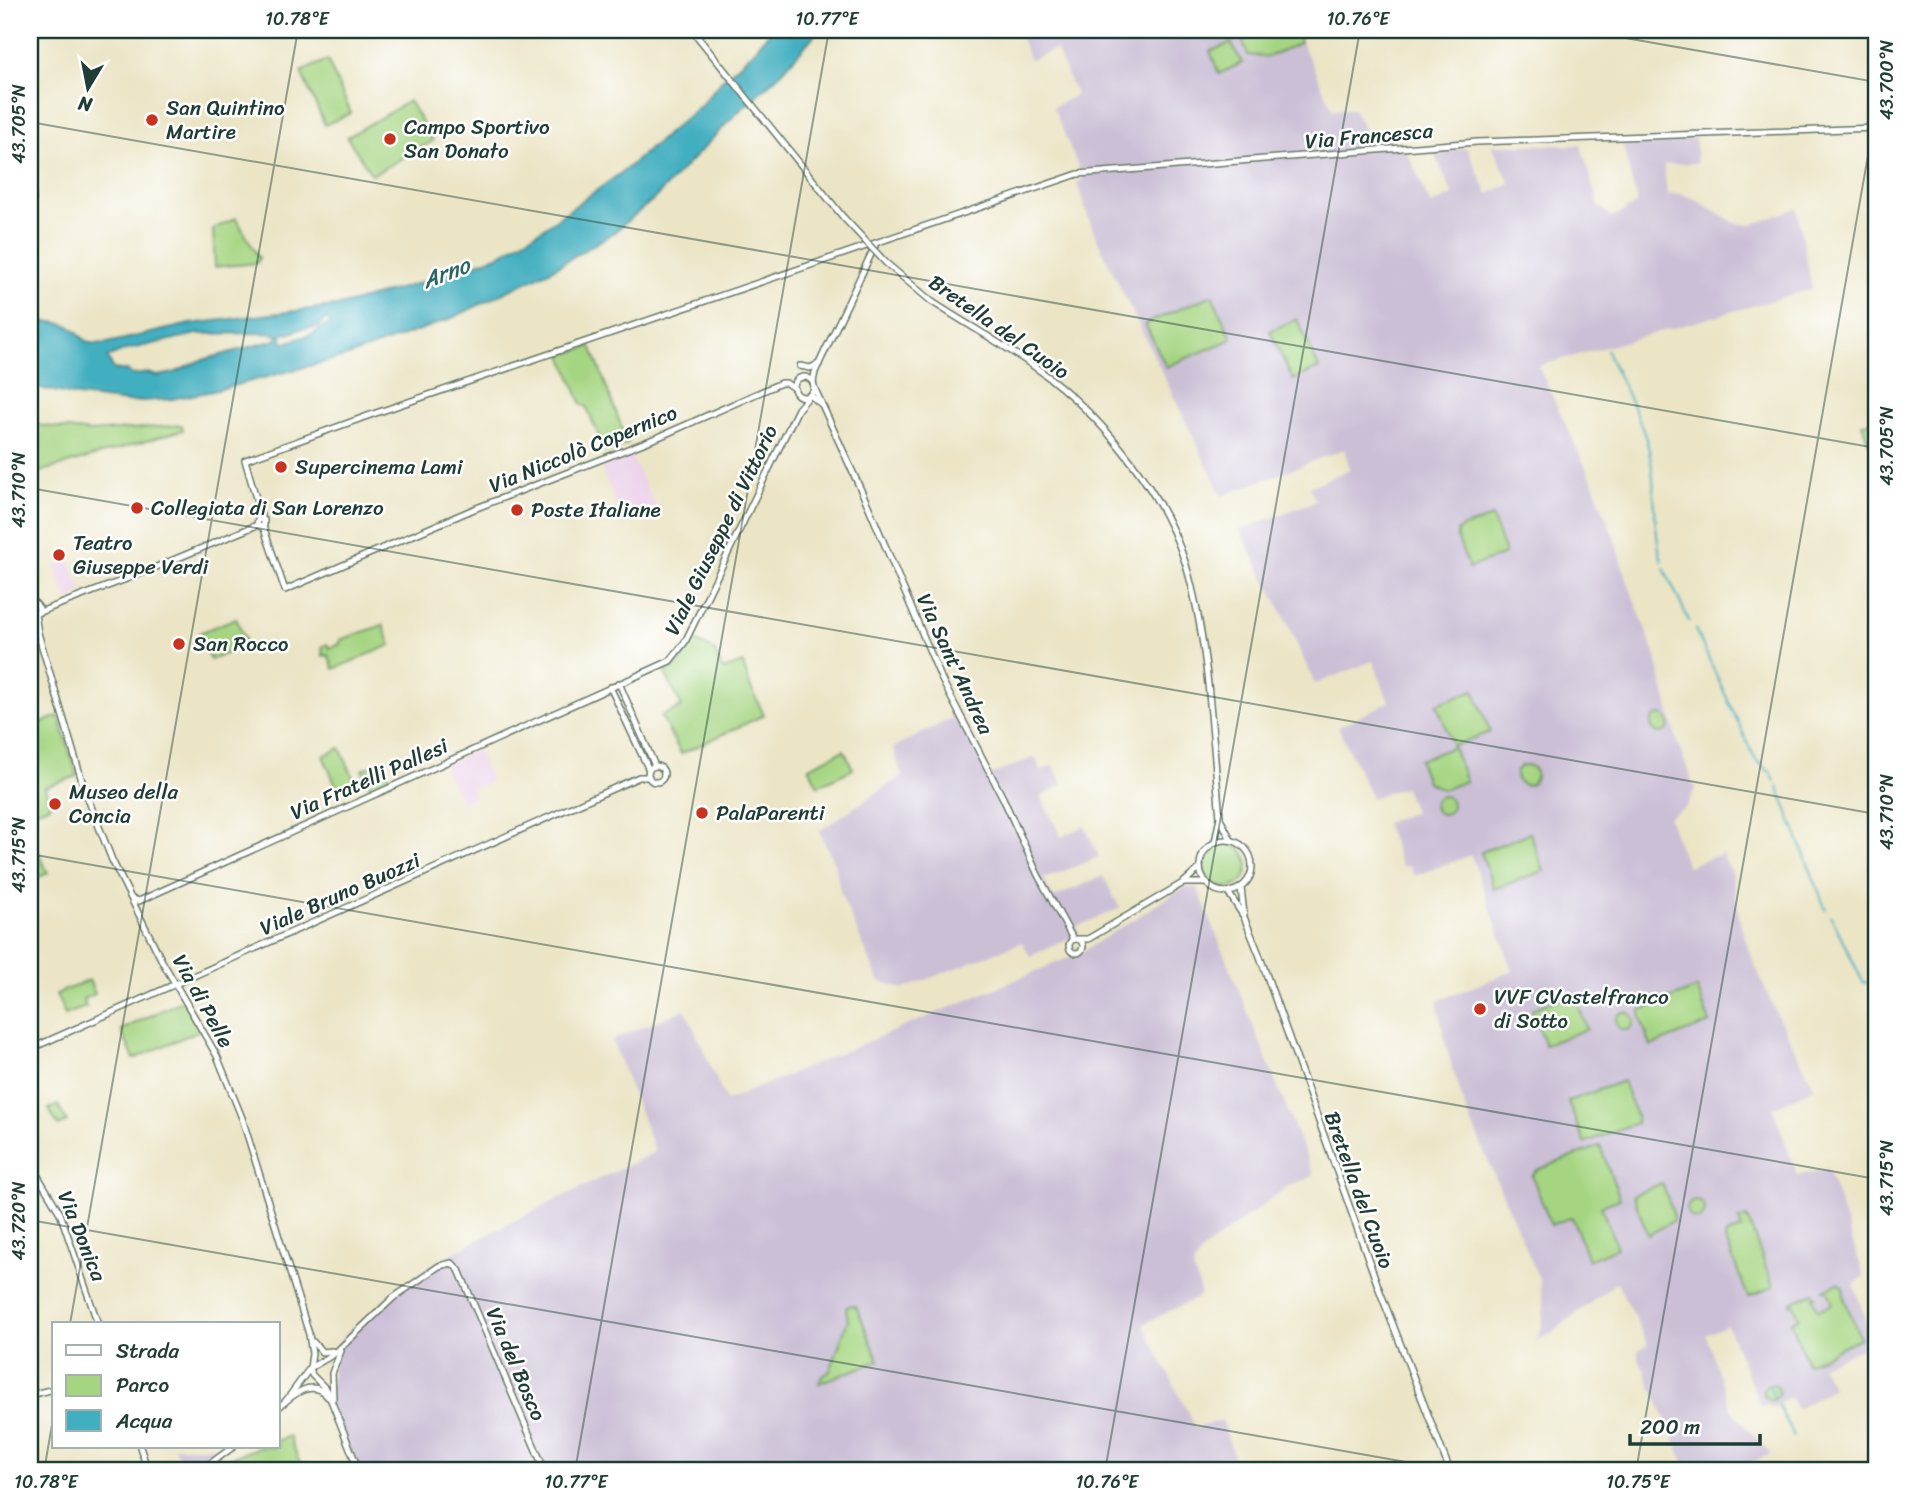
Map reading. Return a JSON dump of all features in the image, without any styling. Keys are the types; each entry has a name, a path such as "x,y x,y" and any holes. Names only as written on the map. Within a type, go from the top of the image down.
{"main road":[{"name":"Bretella del Cuoio","path":"692,30 842,217 886,262 931,301 1051,379 1100,423 1132,461 1159,507 1185,562 1197,611 1220,817 1215,842 1205,851 1200,868 1183,883 1088,939"},
{"name":"Via Francesca","path":"261,523 245,460 1078,174 1477,142 1876,128"},
{"path":"30,174 33,199 30,220"},
{"path":"796,392 798,379 812,383 877,244"},
{"path":"800,366 810,368 819,364"},
{"name":"Via Niccolò Copernico","path":"261,523 285,590 527,487 661,436 781,383 786,383 803,397 810,395"},
{"name":"Viale Giuseppe di Vittorio","path":"478,748 670,661 681,648 733,547 798,409 810,395 812,383"},
{"name":"Via Sant'Andrea","path":"812,383 870,510 942,680 1003,798 1038,875 1074,940"},
{"name":"Viale Giuseppe di Vittorio","path":"796,392 798,409"},
{"name":"Via Sant'Andrea","path":"810,395 821,404"},
{"path":"34,614 261,523"},
{"path":"30,597 33,603"},
{"name":"Via di Pelle","path":"33,603 39,608 34,614 44,655 85,791 112,860 176,984 217,1056 242,1118 309,1334 312,1354 310,1368"},
{"path":"610,687 649,774 656,782 663,779 663,769 655,766 619,683"},
{"name":"Via Fratelli Pallesi","path":"130,897 139,901 478,748"},
{"name":"Viale Bruno Buozzi","path":"30,1049 649,774 655,766"},
{"name":"Bretella del Cuoio","path":"1220,817 1231,840 1245,848 1252,859 1252,873 1241,888 1244,917"},
{"path":"1215,842 1231,840"},
{"path":"1200,868 1206,883 1216,890 1228,892 1241,888"},
{"path":"1183,883 1206,883"},
{"name":"Bretella del Cuoio","path":"1228,892 1244,917 1378,1289 1450,1471"},
{"path":"1088,939 1079,952 1072,952 1068,946 1074,940 1088,939"},
{"path":"1074,940 1082,942 1082,948"},
{"name":"Via Donica","path":"30,1163 60,1213 97,1322"},
{"name":"Via del Bosco","path":"347,1342 371,1317 424,1275 446,1263 452,1263 459,1270 545,1471"},
{"path":"309,1334 315,1347 324,1353 331,1352 347,1342"},
{"path":"285,1402 310,1368 334,1354 347,1342"},
{"path":"334,1405 333,1364 347,1342"},
{"path":"310,1368 313,1377 327,1390 359,1471"},
{"path":"280,1406 298,1391 312,1388 324,1392 334,1405"},
{"path":"31,1393 52,1389"},
{"path":"140,1448 148,1471"},
{"path":"200,1471 232,1448"}],"shaded area":[{"path":"1017,30 1261,30 1240,39 1248,56 1268,58 1302,43 1333,110 1353,109 1374,148 1404,146 1431,205 1453,195 1433,150 1467,148 1488,194 1510,183 1492,145 1581,145 1599,207 1611,218 1637,204 1622,141 1695,138 1697,163 1664,165 1667,195 1682,194 1735,223 1751,225 1797,208 1812,289 1538,366 1590,476 1614,537 1624,572 1655,654 1678,744 1695,789 1686,807 1668,817 1687,866 1722,854 1732,874 1740,922 1750,953 1775,1011 1815,1088 1773,1108 1797,1175 1828,1169 1864,1276 1854,1285 1874,1344 1821,1365 1833,1388 1797,1409 1790,1397 1774,1407 1760,1405 1727,1325 1706,1335 1731,1410 1771,1454 1733,1471 1688,1471 1639,1358 1638,1351 1648,1345 1617,1282 1550,1334 1536,1341 1542,1327 1544,1307 1539,1279 1464,1105 1447,1050 1437,1001 1513,971 1471,855 1414,876 1410,865 1402,867 1385,823 1414,812 1405,787 1372,798 1338,727 1389,702 1373,661 1315,684 1240,530 1316,501 1309,487 1350,469 1344,449 1222,496 1095,235 1077,183 1083,178 1053,107 1076,95 1056,49 1030,60"},
{"path":"630,454 658,511 623,524 601,466"},
{"path":"70,561 82,594 67,599 55,566"},
{"path":"956,716 989,776 1035,757 1041,771 1053,765 1063,785 1041,796 1061,837 1085,826 1099,857 1044,879 1053,898 1103,876 1120,908 1076,927 1079,934 1030,956 1022,942 903,989 879,981 841,895 835,865 819,831 902,776 893,748"},
{"path":"477,750 491,781 472,790 474,796 461,803 444,766"},
{"path":"1185,887 1197,887 1314,1176 1288,1186 1204,1249 1193,1266 1201,1296 1143,1324 1196,1428 1222,1420 1238,1471 355,1471 329,1400 336,1345 354,1326 430,1265 655,1152 612,1040 685,1009 726,1101 1074,957"},
{"path":"174,1448 224,1448 191,1471 182,1471"}],"green space":[{"path":"1265,30 1298,30 1300,43 1268,57 1248,55 1242,39"},
{"path":"1231,43 1242,63 1219,74 1210,51"},
{"path":"327,60 351,113 325,125 301,72"},
{"name":"Campo Sportivo San Donato","path":"409,101 433,141 372,175 347,137"},
{"path":"236,218 259,258 257,263 215,267 213,229"},
{"path":"1212,295 1232,339 1166,367 1145,324"},
{"path":"1297,319 1319,368 1293,380 1270,331"},
{"path":"591,346 628,444 606,452 586,406 582,405 562,355"},
{"path":"1876,419 1876,458 1875,459 1862,424"},
{"path":"30,424 90,432 182,425 183,430 30,475"},
{"path":"1492,517 1505,554 1469,568 1457,532 1461,528"},
{"path":"236,618 247,645 210,660 199,633"},
{"path":"383,625 391,645 334,669 328,655 323,656 322,647 327,644 330,648 340,644 340,640"},
{"path":"693,640 714,650 723,670 743,663 750,686 764,715 681,754 661,716 682,707 665,673 678,665"},
{"path":"1474,690 1490,732 1453,746 1437,704"},
{"path":"1656,715 1664,715 1669,724 1667,731 1656,733 1651,728 1651,720"},
{"path":"59,716 77,776 45,787 50,806 30,812 30,727"},
{"path":"1453,747 1466,781 1444,790 1427,782 1419,760"},
{"path":"340,748 357,785 339,792 323,756"},
{"path":"844,750 853,769 818,786 809,767"},
{"path":"382,761 391,781 372,790 362,770"},
{"path":"1526,765 1533,768 1536,775 1533,782 1526,785 1519,782 1516,775 1519,768"},
{"path":"1439,796 1447,796 1452,805 1450,812 1439,814 1434,809 1434,801"},
{"path":"1530,833 1544,871 1494,889 1481,852"},
{"path":"30,835 48,873 30,881"},
{"path":"1226,844 1235,845 1242,850 1247,857 1247,875 1242,882 1235,887 1226,888 1217,887 1210,882 1205,875 1204,866 1205,857 1210,850 1217,845"},
{"path":"89,980 95,994 83,999 86,1007 65,1015 56,994"},
{"path":"1697,988 1710,1023 1651,1046 1640,1017 1641,1010"},
{"path":"1574,993 1587,1029 1545,1045 1532,1009"},
{"path":"183,1000 200,1030 134,1059 121,1030"},
{"path":"1621,1012 1629,1012 1634,1021 1632,1028 1621,1030 1616,1025 1616,1017"},
{"path":"1623,1081 1636,1123 1584,1143 1568,1101"},
{"path":"58,1105 67,1122 58,1126 49,1109"},
{"path":"1600,1146 1620,1199 1601,1206 1617,1248 1588,1260 1572,1217 1551,1225 1532,1176 1537,1170"},
{"path":"1662,1183 1673,1213 1673,1221 1648,1235 1633,1195"},
{"path":"1696,1201 1702,1204 1705,1210 1702,1216 1696,1219 1690,1216 1687,1210 1690,1204"},
{"path":"1747,1217 1773,1287 1748,1297 1725,1239 1726,1235 1742,1229 1739,1220"},
{"path":"1838,1283 1843,1287 1845,1300 1860,1338 1807,1364 1791,1321 1799,1318 1794,1305 1790,1303 1814,1293 1818,1310 1833,1304 1828,1291 1824,1290"},
{"path":"850,1305 856,1306 879,1361 819,1383 822,1375 830,1371 848,1320 846,1308"},
{"path":"1771,1384 1777,1386 1777,1398 1771,1400 1765,1398 1763,1392 1765,1386"},
{"path":"289,1436 303,1471 228,1471 224,1460 257,1448 280,1448 280,1439"}],"water":[{"name":"Arno","path":"771,30 819,30 782,72 737,113 654,199 613,233 551,270 450,319 348,356 172,399 128,402 78,396 30,386 30,322 64,324 87,342 107,343 190,324 343,305 433,279 497,256 544,228 625,170 701,105 721,81 753,52","holes":["326,318 330,323 312,334 282,342 283,333 319,327","197,334 279,335 275,340 157,376 148,373 133,375 114,369 107,358 126,350"]}],"waterway":[{"path":"1607,351 1636,412 1649,450 1662,562"},
{"path":"1664,568 1689,621"},
{"path":"1695,629 1755,759 1772,774 1775,781"},
{"path":"1778,787 1826,910"},
{"path":"1831,916 1863,982 1876,984"},
{"path":"1769,1385 1774,1397"},
{"path":"1778,1405 1794,1436"}],"place":[{"name":"San Quintino Martire","path":"152,120"},
{"name":"Campo Sportivo San Donato","path":"390,139"},
{"name":"Supercinema Lami","path":"281,467"},
{"name":"Collegiata di San Lorenzo","path":"137,508"},
{"name":"Poste Italiane","path":"517,510"},
{"name":"Teatro Giuseppe Verdi","path":"59,555"},
{"name":"San Rocco","path":"179,644"},
{"name":"Museo della Concia","path":"55,804"},
{"name":"PalaParenti","path":"702,813"},
{"name":"VVF CVastelfranco di Sotto","path":"1480,1009"}]}
